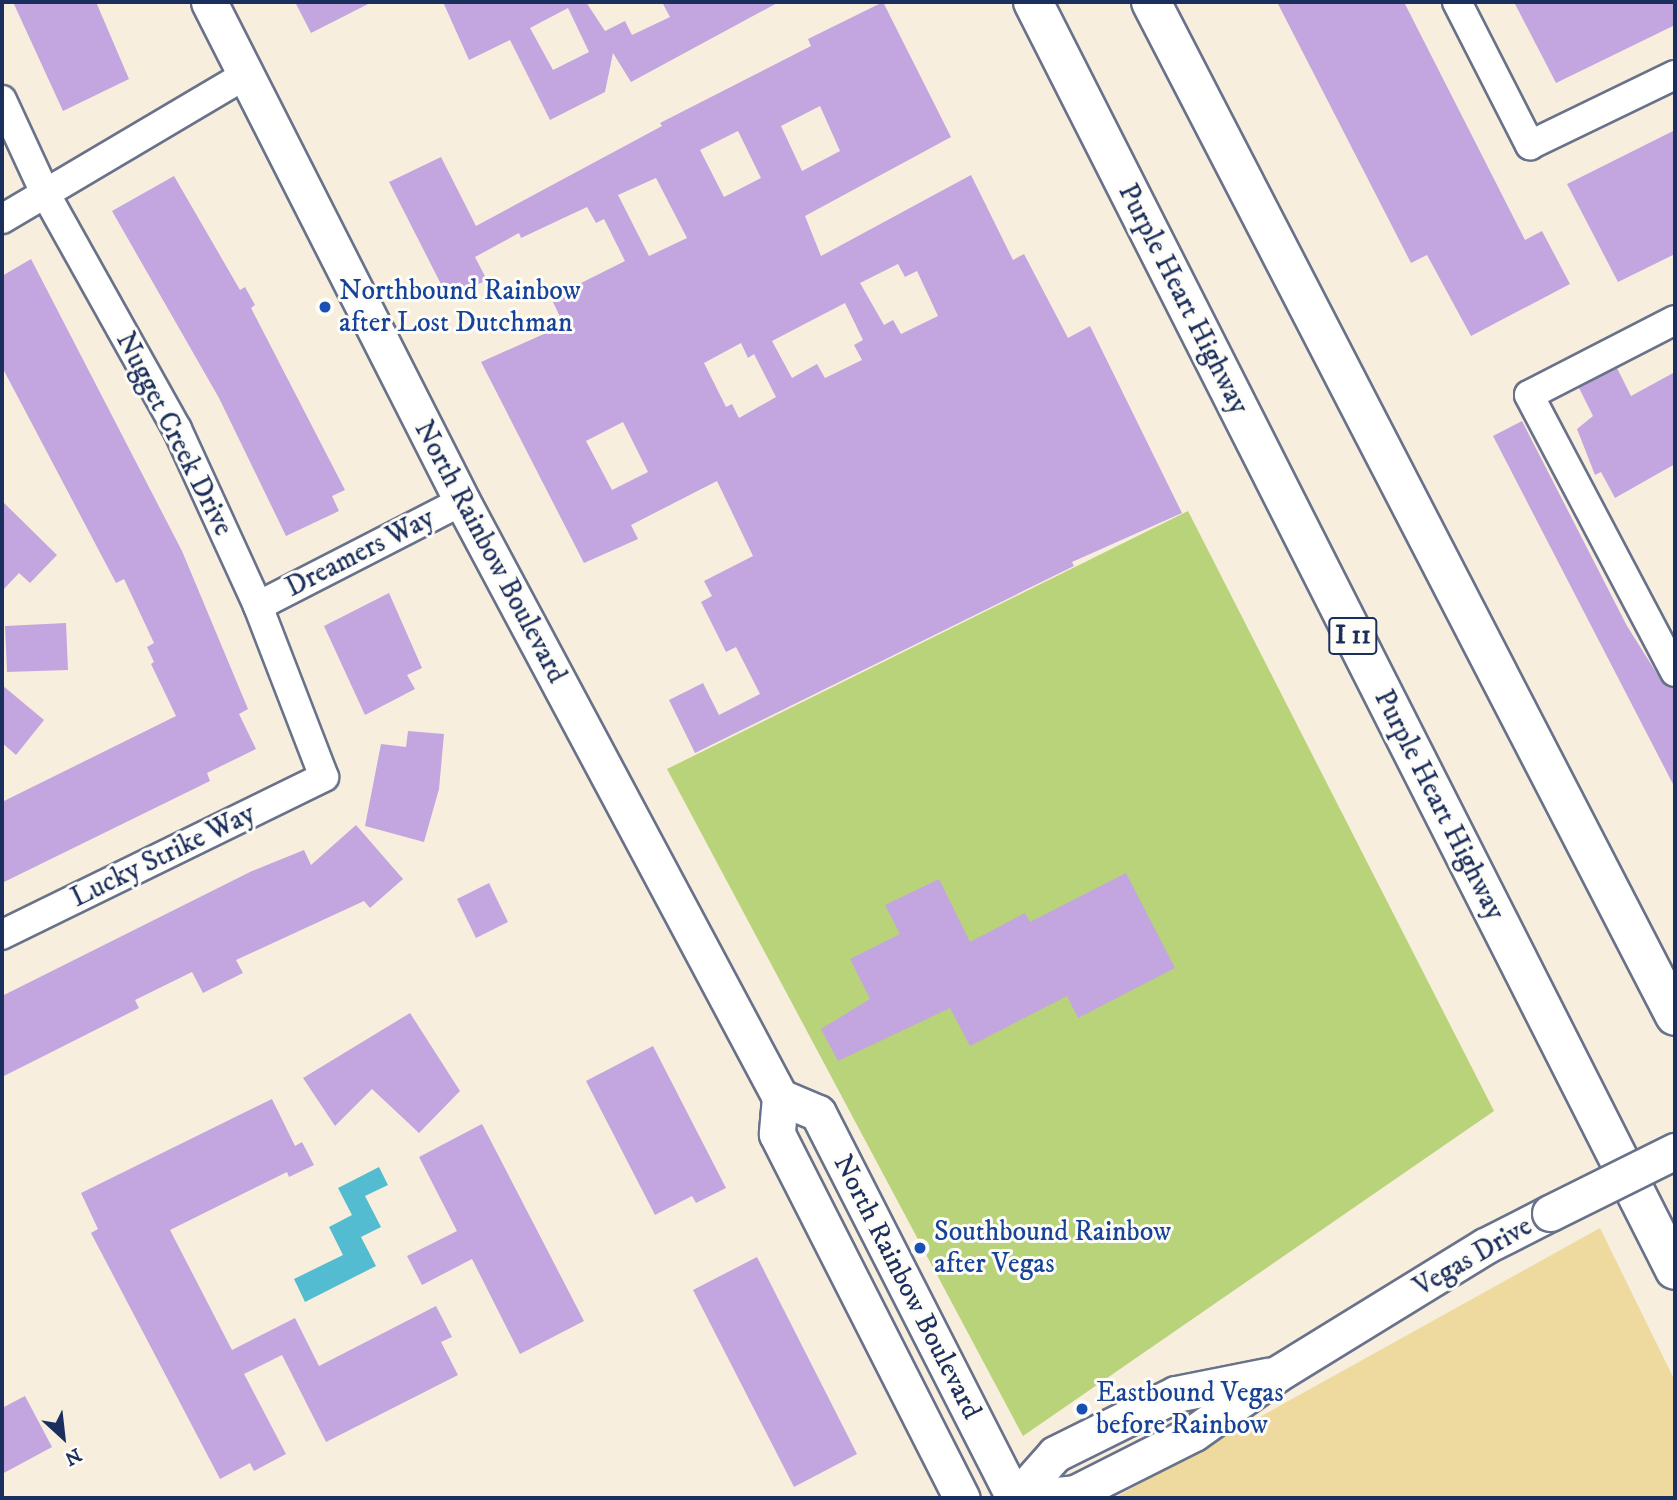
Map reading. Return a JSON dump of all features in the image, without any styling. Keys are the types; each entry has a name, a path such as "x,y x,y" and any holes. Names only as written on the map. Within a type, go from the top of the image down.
{"highway":[{"name":"Purple Heart Highway","path":"1033,2 1675,1270"},
{"path":"1151,2 1675,1016"}],"main road":[{"name":"North Rainbow Boulevard","path":"209,2 462,500 780,1097 777,1134 962,1498"},
{"name":"North Rainbow Boulevard","path":"780,1097 818,1113 1015,1498"},
{"name":"Vegas Drive","path":"1027,1498 1075,1493 1194,1433 1277,1374 1485,1246 1675,1151"},
{"name":"Vegas Drive","path":"1015,1498 1055,1454 1176,1394 1277,1374"}],"street":[{"path":"1457,2 1530,145 1675,75"},
{"path":"2,219 247,74"},
{"name":"Nugget Creek Drive","path":"2,100 44,194 177,429 258,606 324,778"},
{"path":"1675,320 1529,395 1675,672"},
{"name":"Dreamers Way","path":"258,606 462,500"},
{"name":"Lucky Strike Way","path":"2,935 324,778"}],"green space":[{"path":"1188,511 1494,1111 1023,1436 667,769"}],"sand":[{"path":"1600,1228 1675,1381 1675,1498 1114,1498"}],"water":[{"path":"379,1167 388,1185 365,1196 381,1227 361,1237 376,1266 305,1302 294,1279 343,1255 329,1227 352,1215 338,1188"}],"building":[{"path":"13,2 96,2 129,79 63,111"},
{"path":"295,2 372,2 311,33"},
{"path":"443,2 586,2 605,31 625,21 632,35 670,17 662,2 779,2 631,82 613,53 605,92 550,120 510,40 469,60","holes":["568,8 589,52 553,70 530,28"]},
{"path":"883,2 951,137 805,216 821,256 971,175 1013,260 1024,254 1068,338 1090,326 1182,513 1072,562 1074,566 695,753 669,700 703,683 719,715 760,694 736,647 726,652 701,602 712,596 704,581 753,556 717,481 631,525 638,539 584,563 481,362 564,325 551,298 625,261 604,219 596,223 587,207 521,238 519,233 475,257 487,280 464,291 460,282 444,290 389,182 441,157 476,226 662,126 660,123 811,46 808,39","holes":["820,106 840,151 802,171 781,126","738,131 761,178 724,197 700,150","656,178 687,238 649,256 618,195","898,264 905,277 917,271 938,316 901,334 893,320 884,325 860,283","845,303 863,340 854,345 862,360 825,378 817,364 792,378 772,341","741,343 748,358 754,354 776,397 739,418 732,404 726,407 704,363","623,422 648,472 612,490 586,441"]},
{"path":"1277,2 1404,2 1525,240 1542,231 1570,284 1471,336 1427,255 1411,263"},
{"path":"1514,2 1675,2 1675,25 1556,83"},
{"path":"1675,130 1675,254 1618,282 1567,184"},
{"path":"174,176 240,290 245,287 255,305 251,308 345,490 332,496 339,511 286,536 219,398 112,211"},
{"path":"31,259 182,551 248,709 239,714 256,749 207,773 210,781 2,883 2,802 176,716 151,664 154,662 147,647 154,643 124,579 116,583 2,367 2,276"},
{"path":"1617,368 1631,396 1675,372 1675,464 1615,498 1601,472 1595,475 1577,429 1593,416 1579,388"},
{"path":"1522,421 1627,626 1661,680 1675,689 1675,788 1493,436"},
{"path":"2,501 57,555 30,583 19,573 2,591"},
{"path":"389,593 422,668 407,675 415,689 365,715 324,626"},
{"path":"66,623 68,670 7,672 5,626"},
{"path":"2,685 44,720 16,755 2,743"},
{"path":"408,731 444,734 439,789 424,842 365,826 381,744 406,747"},
{"path":"356,825 403,879 370,908 364,901 236,960 243,973 203,993 192,972 135,1000 139,1008 2,1077 2,996 252,871 304,850 311,865"},
{"path":"1126,873 1175,968 1078,1018 1067,996 970,1046 950,1008 838,1061 821,1029 870,999 850,959 900,934 885,905 939,879 970,942 1025,913 1030,922"},
{"path":"489,883 508,922 476,938 457,899"},
{"path":"410,1013 460,1091 419,1133 372,1089 335,1126 303,1078"},
{"path":"653,1046 726,1188 696,1203 692,1196 655,1215 586,1081"},
{"path":"272,1099 295,1146 302,1142 314,1165 289,1177 287,1172 170,1230 232,1350 295,1318 319,1366 436,1306 452,1337 441,1342 458,1375 326,1442 282,1355 244,1374 286,1454 254,1471 250,1463 220,1479 91,1233 98,1229 81,1193"},
{"path":"482,1124 584,1321 520,1354 472,1259 422,1285 407,1256 457,1231 419,1157"},
{"path":"757,1257 857,1454 794,1487 693,1290"},
{"path":"25,1396 52,1447 2,1474 2,1408"}],"place":[{"name":"Northbound Rainbow after Lost Dutchman","path":"325,307"},
{"name":"Southbound Rainbow after Vegas","path":"920,1248"},
{"name":"Eastbound Vegas before Rainbow","path":"1082,1409"}]}
